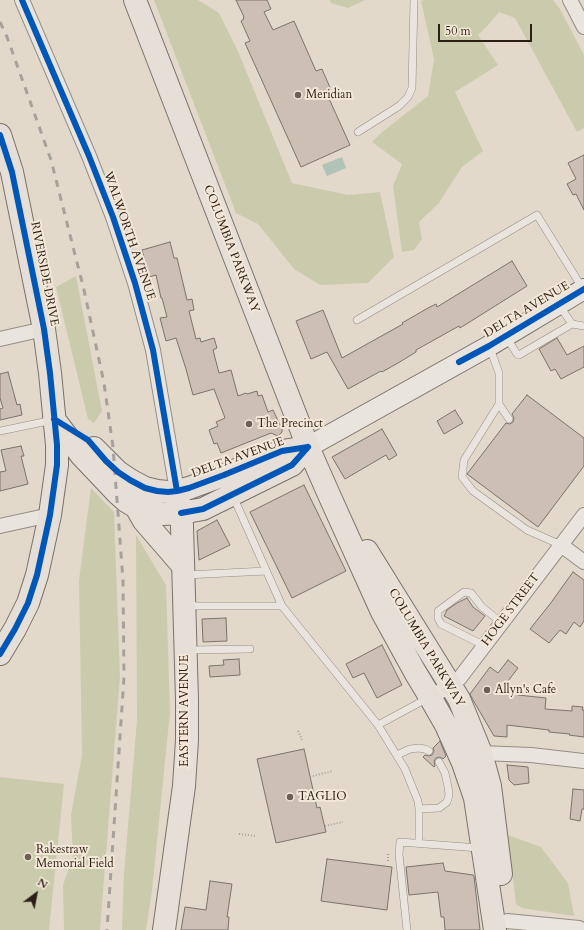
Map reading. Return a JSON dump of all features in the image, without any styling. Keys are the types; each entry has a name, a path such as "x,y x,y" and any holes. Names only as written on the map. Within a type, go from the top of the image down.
{"main road":[{"name":"COLUMBIA PARKWAY","path":"135,0 308,447 330,497 382,612 446,725 471,755"},
{"name":"RIVERSIDE DRIVE","path":"0,654 28,603 37,575 50,515 57,465 57,445 44,329 12,172 2,147"},
{"name":"DELTA AVENUE","path":"54,419 82,455 109,485 126,501 149,512 163,514 181,513 203,509 292,465 308,447 489,346 583,289"},
{"name":"DELTA AVENUE","path":"54,419 88,440 106,461 118,472 145,488 157,491 168,492 189,488 282,451 308,447"},
{"name":"EASTERN AVENUE","path":"164,930 184,779 187,740 184,571 181,513 177,491"},
{"name":"COLUMBIA PARKWAY","path":"330,497 373,560 459,699 471,755 475,798 490,848 503,927"},
{"path":"136,507 144,521 184,571"},
{"path":"374,593 411,631 441,683 450,686"}],"street":[{"name":"WALWORTH AVENUE","path":"22,0 89,156 113,217 134,283 153,350 177,491"},
{"path":"570,0 584,27"},
{"path":"0,339 44,329"},
{"path":"0,526 50,515"},
{"name":"HOGE STREET","path":"430,697 450,686 459,679 584,515"},
{"path":"561,545 584,562"},
{"path":"471,755 531,755 584,761"},
{"path":"503,927 579,928"}],"lane":[{"path":"358,132 399,106 408,97 412,88 414,0"},
{"path":"357,320 537,215 583,289"},
{"path":"559,304 572,324"},
{"path":"506,336 519,355 572,324 584,326"},
{"path":"489,346 499,373 499,404 464,460 462,477 473,491 527,530 561,545"},
{"path":"499,404 509,419"},
{"path":"0,431 54,419"},
{"path":"232,494 282,606 378,725 406,769 418,801 418,843"},
{"path":"184,571 266,571"},
{"path":"485,646 441,624 438,618 438,611 464,592 471,593 482,607 502,623"},
{"path":"184,605 282,606"},
{"path":"186,650 250,649"},
{"path":"378,725 430,697"},
{"path":"397,755 410,749 419,748 429,751"},
{"path":"419,809 439,808 447,802 449,795 448,787 445,773 439,762"},
{"path":"407,930 399,854 400,842 490,848"}],"path":[{"path":"298,730 302,740"},
{"path":"313,776 334,771"},
{"path":"325,826 343,822"},
{"path":"239,834 257,836"}],"shaded area":[{"path":"154,0 198,0 219,13 237,49 292,183 348,195 380,192 394,257 368,283 320,285 294,269 258,224 236,213"},
{"path":"330,0 365,0 348,8 331,3"},
{"path":"553,0 560,9 584,55 584,128 577,132 515,18 499,12 478,35 498,65 455,92 483,151 462,167 439,203 419,222 422,239 414,250 402,252 393,186 402,164 372,142 381,133 428,96 434,59 421,1"},
{"path":"342,157 346,168 327,176 322,165"},
{"path":"76,276 102,411 94,423 88,419 56,287"},
{"path":"91,488 114,512 120,677 100,930 64,930 63,885 73,856 71,815 82,755 79,580"},
{"path":"136,535 166,585 170,712 152,891 146,930 122,930 124,873 137,720"},
{"name":"Rakestraw Memorial Field","path":"0,777 64,784 49,930 0,930"},
{"path":"508,835 541,847 568,883 574,916 522,908 516,904"}],"building":[{"name":"Meridian","path":"236,0 267,0 271,9 264,12 273,30 294,21 316,71 322,69 331,90 326,92 350,145 301,167 245,43 250,41 241,21 244,17"},
{"path":"584,155 584,210 576,194 573,195 567,184 576,179 568,163"},
{"path":"170,242 174,258 177,258 187,300 192,299 194,310 189,311 196,339 200,338 201,342 214,338 217,348 213,350 219,373 231,370 238,396 257,391 258,396 262,395 268,412 273,410 282,429 282,432 278,436 271,433 221,453 217,443 214,444 209,430 218,426 216,422 225,418 214,389 193,395 176,338 166,341 160,318 167,317 156,275 149,277 142,250"},
{"path":"512,261 527,286 460,328 459,326 416,350 416,352 398,363 348,389 327,352 311,359 296,321 323,310 342,358 403,324 402,323 428,308 436,304 437,307"},
{"path":"557,338 567,355 584,346 584,367 561,379 555,369 551,371 539,349"},
{"path":"8,372 17,405 20,404 22,415 0,420 0,409 3,408 0,398 0,374"},
{"path":"527,395 584,438 584,466 538,527 467,474 506,423 510,424 513,422 514,418 512,414"},
{"path":"455,410 463,423 444,434 437,421"},
{"path":"382,429 397,455 389,460 386,455 345,479 332,457"},
{"path":"21,446 24,456 21,456 28,484 0,491 0,472 6,471 1,450"},
{"path":"304,485 346,571 292,598 250,512"},
{"path":"217,520 230,545 199,560 197,531"},
{"path":"573,572 584,580 584,621 580,627 574,622 566,634 560,630 549,643 530,629"},
{"path":"467,598 473,607 485,616 473,631 444,616 447,610"},
{"path":"226,618 227,641 203,642 202,619"},
{"path":"382,645 402,685 377,698 364,673 353,678 346,664"},
{"path":"239,659 240,675 210,677 209,666 224,665 223,660"},
{"path":"508,660 518,668 505,685 518,695 546,698 545,709 572,711 572,706 583,707 584,737 549,732 549,730 507,725 507,737 494,736 470,694 490,667 498,673"},
{"path":"440,741 446,756 443,759 440,757 436,758 434,761 434,767 423,757 425,755 432,755 434,751 433,748"},
{"path":"304,749 317,808 320,807 326,832 276,843 257,759"},
{"path":"507,765 528,767 529,783 514,785 509,780"},
{"path":"573,789 584,790 584,809 582,809 580,821 570,819"},
{"path":"327,859 392,867 387,910 321,901"},
{"path":"443,863 445,871 474,876 480,930 445,930 444,917 441,917 438,892 409,895 406,867"},
{"path":"210,881 232,884 227,917 229,917 228,930 181,930 185,907 206,910"}],"railway":[{"path":"0,22 7,37 51,160 84,290 104,383 113,447 123,580 124,677 107,930"}],"cycle path":[{"path":"22,0 89,156 113,217 135,283 153,350 177,491"},
{"path":"0,135 12,172 44,329 57,445 57,465 50,515 37,575 28,603 0,654"},
{"path":"459,362 489,346 584,289"},
{"path":"54,419 88,440 106,461 118,472 145,488 157,491 168,492 189,488 282,451 308,447"},
{"path":"181,513 203,509 292,465 308,447"}],"place":[{"name":"Meridian","path":"298,95"},
{"name":"The Precinct","path":"249,424"},
{"name":"Allyn's Cafe","path":"487,690"},
{"name":"TAGLIO","path":"290,797"},
{"name":"Rakestraw Memorial Field","path":"28,857"}]}
